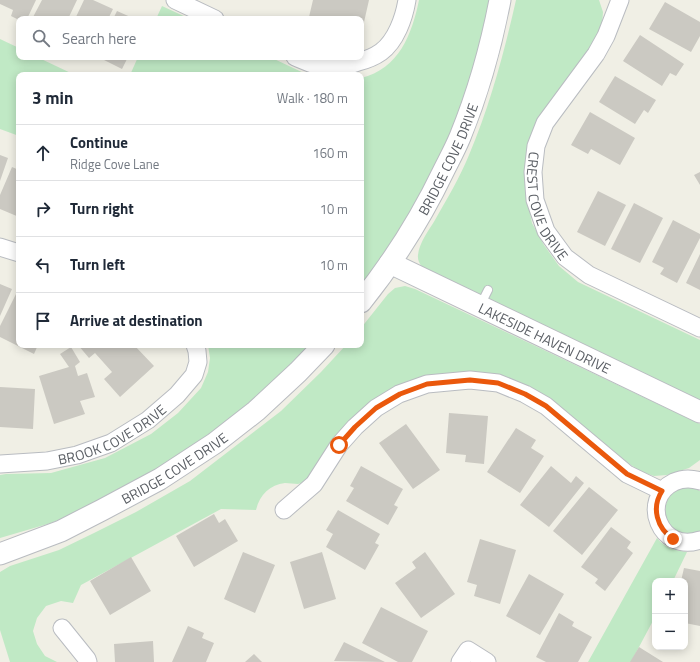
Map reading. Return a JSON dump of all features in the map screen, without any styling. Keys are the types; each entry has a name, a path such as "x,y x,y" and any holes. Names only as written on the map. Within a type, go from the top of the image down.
{"street":[{"path":"175,0 209,16"},
{"path":"301,60 312,65 332,69 352,65 368,59 382,51 392,39 401,22 407,0"},
{"name":"BRIDGE COVE DRIVE","path":"364,298 410,235 460,138 479,85 492,39 500,0"},
{"name":"CREST COVE DRIVE","path":"620,0 606,36 596,54 545,123 536,146 532,172 535,200 546,230 565,258 589,275 700,328"},
{"path":"0,247 16,252"},
{"name":"LAKESIDE HAVEN DRIVE","path":"390,263 484,298 700,412"},
{"name":"BROOK COVE DRIVE","path":"0,464 47,461 77,455 111,443 148,420 177,395 194,375 198,362 196,348"},
{"name":"BRIDGE COVE DRIVE","path":"0,554 68,527 160,479 215,443 256,411 321,348"},
{"path":"284,510 314,484 339,445 355,427 376,408 400,394 427,384 470,380 498,383 525,394 546,406 627,474 662,491"},
{"path":"700,481 693,479 681,479 668,485 662,491 656,503 659,524 668,536 680,542 692,543 700,540"},
{"path":"62,628 88,662"},
{"path":"460,662 468,650 487,662"}],"green space":[{"path":"419,0 495,0 482,53 441,167 364,288 364,77 385,67 394,58 408,37"},
{"path":"516,0 599,0 603,12 602,25 593,44 539,127 527,198 532,223 544,245 559,266 578,282 700,340 700,401 428,273 419,263 418,255 422,241 457,180 477,136 496,79"},
{"path":"162,6 184,16 157,16"},
{"path":"0,39 16,47 16,60 43,60 69,72 16,72 16,135 0,129"},
{"path":"137,60 276,60 302,72 131,72"},
{"path":"405,286 415,289 700,424 700,460 689,468 667,475 654,476 642,472 628,463 556,403 532,389 399,386 310,478 298,484 285,483 270,488 260,499 256,510 221,509 81,585 73,603 61,601 46,606 37,618 33,631 37,644 45,656 57,662 10,662 0,630 0,572 10,566 59,550 136,512 190,481 281,411 343,348 364,348 364,324 388,294 395,288"},
{"path":"208,348 315,348 245,414 119,495 51,523 0,538 0,475 51,473 105,458 151,434 178,413 201,388 208,372 210,358"},
{"path":"685,487 692,487 700,491 700,531 691,534 684,534 674,530 669,524 665,510 670,496 675,491"},
{"path":"657,538 664,545 670,548 687,552 674,578 652,578 652,623 631,662 588,662"}],"building":[{"path":"0,0 36,0 28,16 16,16 16,18 11,16 13,10 0,4"},
{"path":"42,0 77,0 69,16 34,16"},
{"path":"84,0 93,0 113,9 110,16 76,16"},
{"path":"313,0 369,0 364,22 364,16 309,16"},
{"path":"665,2 700,22 700,36 691,52 649,29"},
{"path":"117,11 128,16 114,16"},
{"path":"640,35 684,64 676,76 670,73 662,86 623,61"},
{"path":"104,60 126,60 122,69"},
{"path":"615,76 656,100 648,113 644,110 635,124 599,102"},
{"path":"590,112 635,138 620,165 591,149 588,154 571,145"},
{"path":"0,155 8,158 0,181"},
{"path":"12,167 16,169 16,216 0,209 0,195"},
{"path":"700,172 700,185 694,175"},
{"path":"598,191 626,205 605,246 577,232"},
{"path":"634,203 663,218 640,263 611,249"},
{"path":"673,220 700,234 700,238 677,283 660,274 664,268 652,262"},
{"path":"700,254 700,290 686,283"},
{"path":"0,284 12,289 0,316"},
{"path":"16,294 16,345 0,337 0,326"},
{"path":"22,348 37,348 34,354"},
{"path":"72,348 80,362 75,366 78,376 87,373 95,397 80,401 85,414 54,424 39,376 69,367 60,354"},
{"path":"81,348 137,348 154,366 120,397 104,379 112,372 95,353 89,358"},
{"path":"0,387 35,389 33,429 0,427"},
{"path":"449,413 488,416 484,464 465,462 466,455 446,453"},
{"path":"406,424 440,470 413,489 379,443"},
{"path":"516,428 536,440 531,448 544,456 520,493 487,472"},
{"path":"361,466 403,489 394,505 398,507 388,525 346,501 354,488 350,486"},
{"path":"551,466 571,483 576,476 584,483 549,527 520,505"},
{"path":"589,487 618,510 582,555 553,531"},
{"path":"338,510 380,534 375,543 379,545 365,570 326,547 333,534 326,530"},
{"path":"214,514 219,523 225,519 238,541 194,567 176,536"},
{"path":"611,527 631,542 627,548 633,553 605,591 595,583 598,579 581,567"},
{"path":"480,539 516,550 500,604 474,596 477,585 467,582"},
{"path":"243,552 275,565 255,613 224,599"},
{"path":"322,552 336,599 304,609 290,562"},
{"path":"425,552 455,594 421,618 395,583 416,568 412,562"},
{"path":"131,557 151,591 110,615 90,581"},
{"path":"684,568 700,571 700,626 688,624 688,578 682,578"},
{"path":"529,574 564,594 540,635 506,616"},
{"path":"381,607 428,631 412,662 398,662 362,643"},
{"path":"559,613 574,622 572,626 592,637 578,662 546,662 536,657"},
{"path":"188,626 204,633 202,638 214,643 206,662 172,662"},
{"path":"153,641 154,662 115,662 114,644"},
{"path":"344,642 385,662 334,661"},
{"path":"639,647 663,662 630,662"},
{"path":"254,654 262,662 245,662"}],"route":[{"path":"339,445 355,427 376,408 400,394 427,384 470,380 498,383 525,394 546,406 627,474 662,491 656,503 659,524 668,536 673,539"}]}
